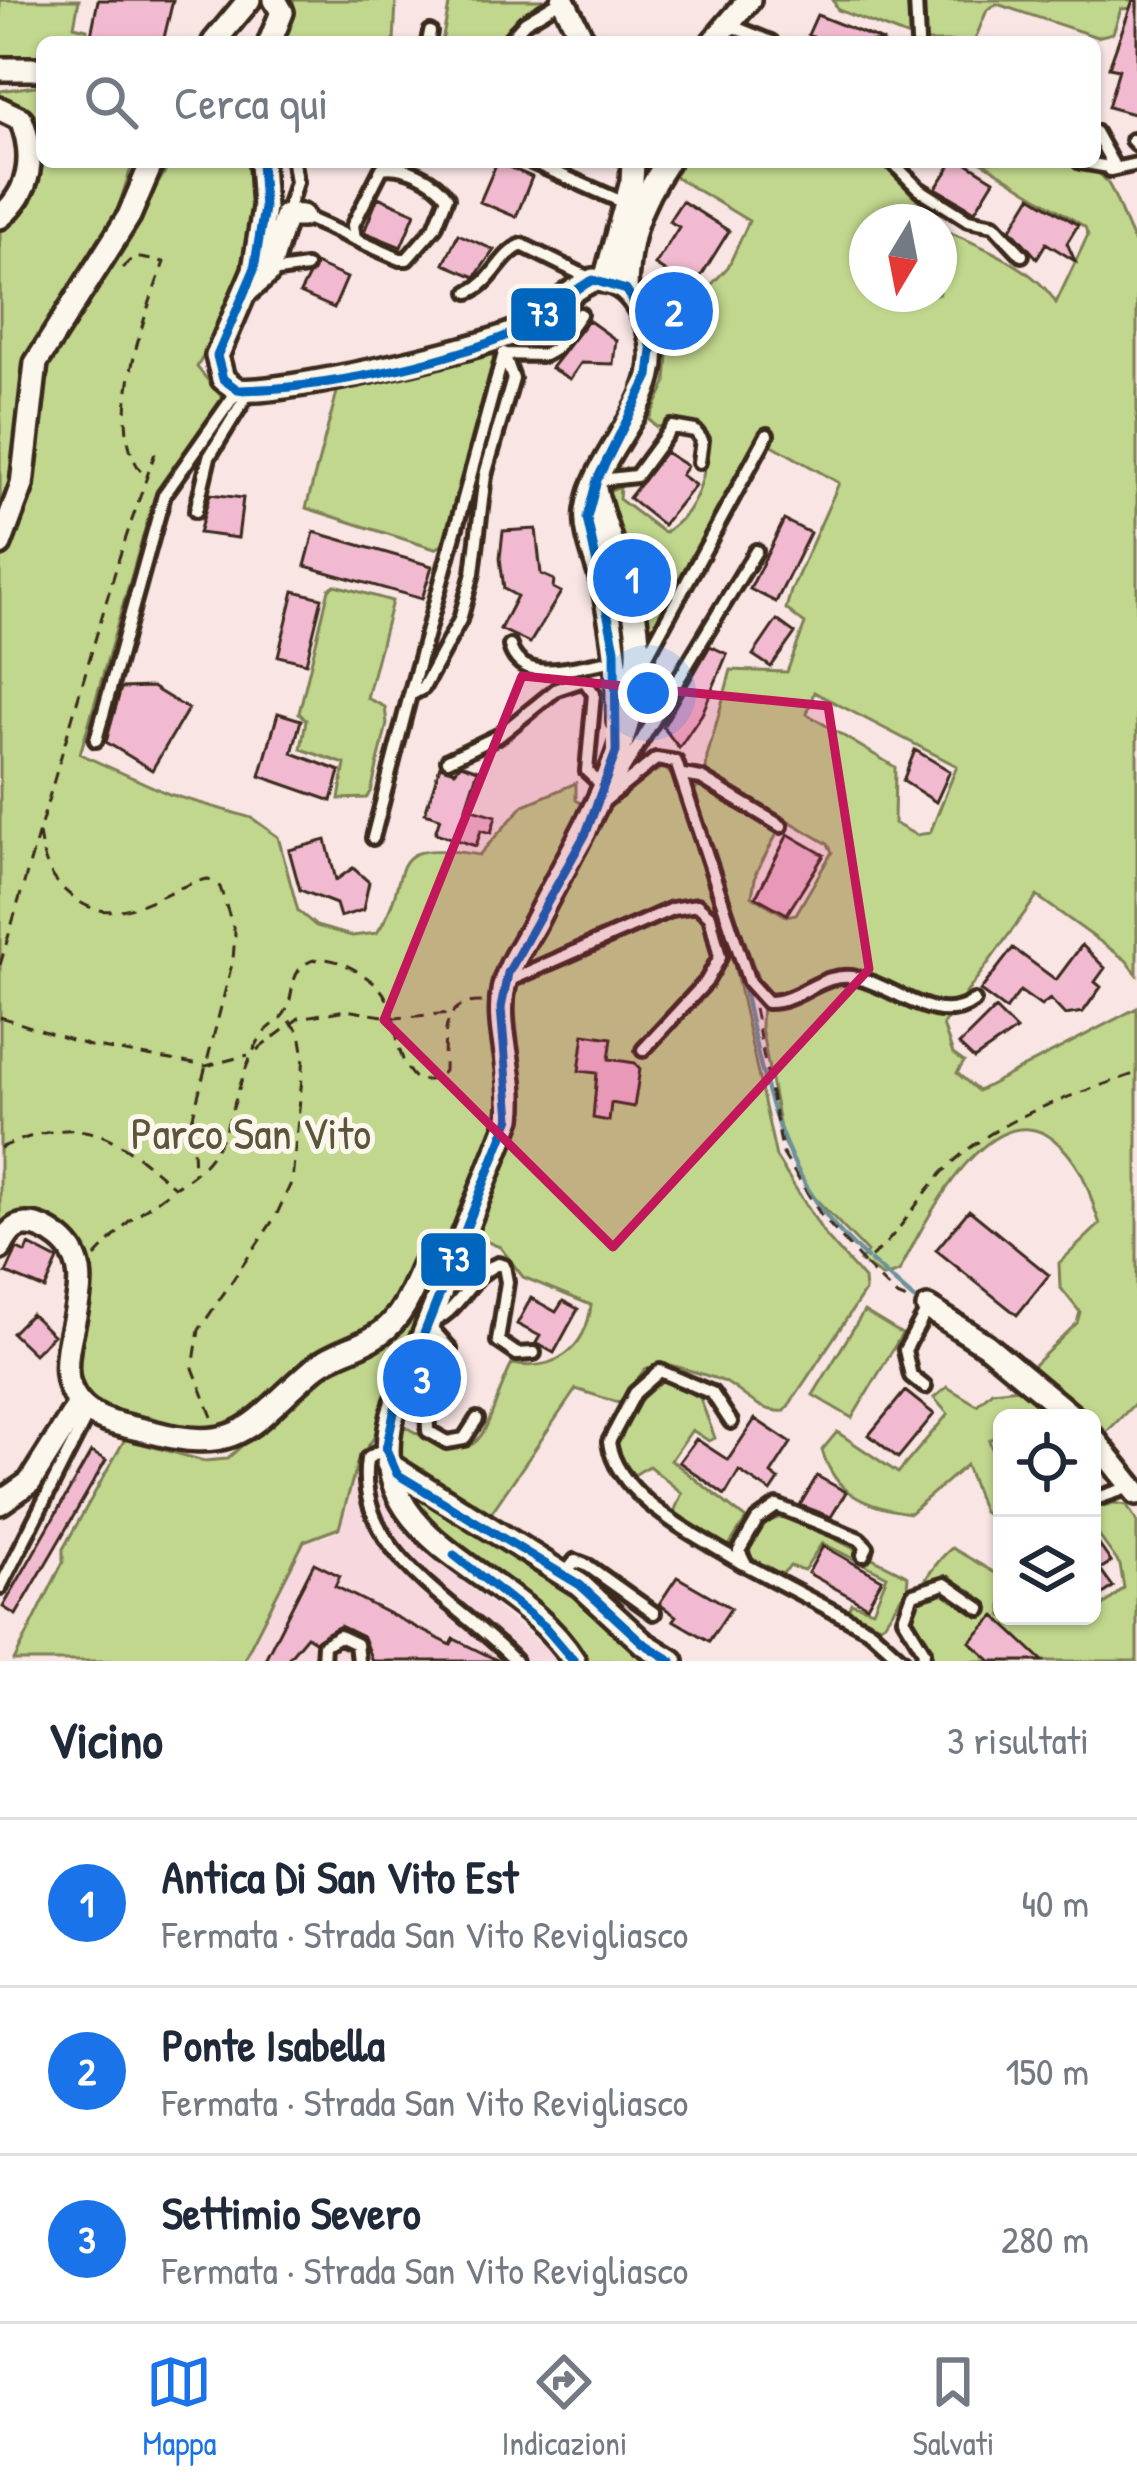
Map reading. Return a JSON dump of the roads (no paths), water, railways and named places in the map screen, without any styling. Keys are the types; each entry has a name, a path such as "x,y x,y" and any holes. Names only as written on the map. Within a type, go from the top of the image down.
{"street":[{"path":"219,36 249,0"},
{"path":"272,36 282,12 275,0"},
{"path":"563,0 581,36"},
{"path":"719,36 748,1"},
{"path":"0,69 36,69"},
{"path":"0,109 21,119 29,164 24,193 0,217"},
{"path":"0,544 22,485 36,363 99,268 149,168"},
{"path":"261,168 263,228 246,292 218,356 223,379 244,391 501,347 599,280 627,204 632,168"},
{"path":"616,759 619,715 614,661 605,592 588,526 596,484 634,420 648,384 650,339 626,290 628,242 638,205 663,168"},
{"path":"246,292 268,273 294,215"},
{"path":"599,280 626,290"},
{"path":"574,1661 544,1626 416,1525 401,1504 387,1455 427,1324 510,1118 513,1076 502,1008 505,982 604,796 635,680 634,614 596,484"},
{"path":"0,1248 13,1228 42,1227 73,1251 80,1276 65,1376 84,1408 160,1435 222,1440 246,1429 322,1362 383,1332 396,1319 425,1262 457,1249"},
{"path":"928,1307 986,1345 1063,1409"},
{"path":"0,1504 30,1482 84,1408"},
{"path":"1101,1449 1135,1490"},
{"path":"387,1455 397,1474 563,1575 672,1661"}],"lane":[{"path":"512,36 525,22 563,0"},
{"path":"916,0 918,36"},
{"path":"729,25 756,36"},
{"path":"1101,140 1116,161 1110,170"},
{"path":"1101,168 1137,164"},
{"path":"294,168 294,215 407,259 435,227 447,197 438,185 402,168"},
{"path":"355,239 353,225 382,168"},
{"path":"546,168 627,204"},
{"path":"898,168 919,189 968,220 994,224 1022,255"},
{"path":"469,292 487,283 509,252 522,245 599,280"},
{"path":"268,273 306,267"},
{"path":"501,347 544,355 555,349 580,314"},
{"path":"410,695 423,688 460,620 473,573 485,475 513,379 501,347"},
{"path":"373,838 501,347"},
{"path":"196,511 209,457 244,391"},
{"path":"96,740 164,496 244,391"},
{"path":"596,484 636,476 672,427 695,431 702,440 699,461"},
{"path":"635,680 767,435"},
{"path":"604,796 756,551"},
{"path":"510,646 519,663 533,669 614,661"},
{"path":"448,760 500,735 557,689 584,680 594,694 587,771 604,796"},
{"path":"604,796 656,759 676,762 749,982 767,1002 781,1003 841,975 875,983 931,1009 953,1012 974,1001"},
{"path":"683,775 701,778 781,826"},
{"path":"505,982 672,909 697,905 710,916 720,957 706,982 643,1050"},
{"path":"477,1419 464,1439 455,1442 428,1431 428,1401 450,1349 427,1324 446,1319 475,1281 498,1264 504,1266 507,1282 498,1341 517,1354 534,1353"},
{"path":"925,1387 911,1376 905,1350 928,1307"},
{"path":"731,1422 712,1393 659,1371 634,1393 609,1442 616,1460 663,1519 872,1631 904,1661"},
{"path":"0,1588 84,1408"},
{"path":"387,1455 367,1459 364,1477 377,1528 414,1571 515,1661"},
{"path":"1101,1498 1135,1490"},
{"path":"746,1565 742,1542 763,1513 777,1506 859,1539 867,1547 863,1556"},
{"path":"563,1575 571,1562 588,1566 654,1613"},
{"path":"922,1661 924,1651 904,1618 913,1594 945,1584 981,1610"},
{"path":"319,1660 324,1645 340,1636 356,1644 358,1661"}],"waterway":[{"path":"742,981 769,1095 795,1166 838,1230 867,1258"},
{"path":"871,1261 914,1299"}],"place":[{"name":"Ponte Isabella","path":"674,311"},
{"name":"Antica Di San Vito Est","path":"632,578"},
{"name":"Settimio Severo","path":"422,1378"}],"park label":[{"name":"Parco San Vito","path":"251,1132"}]}
